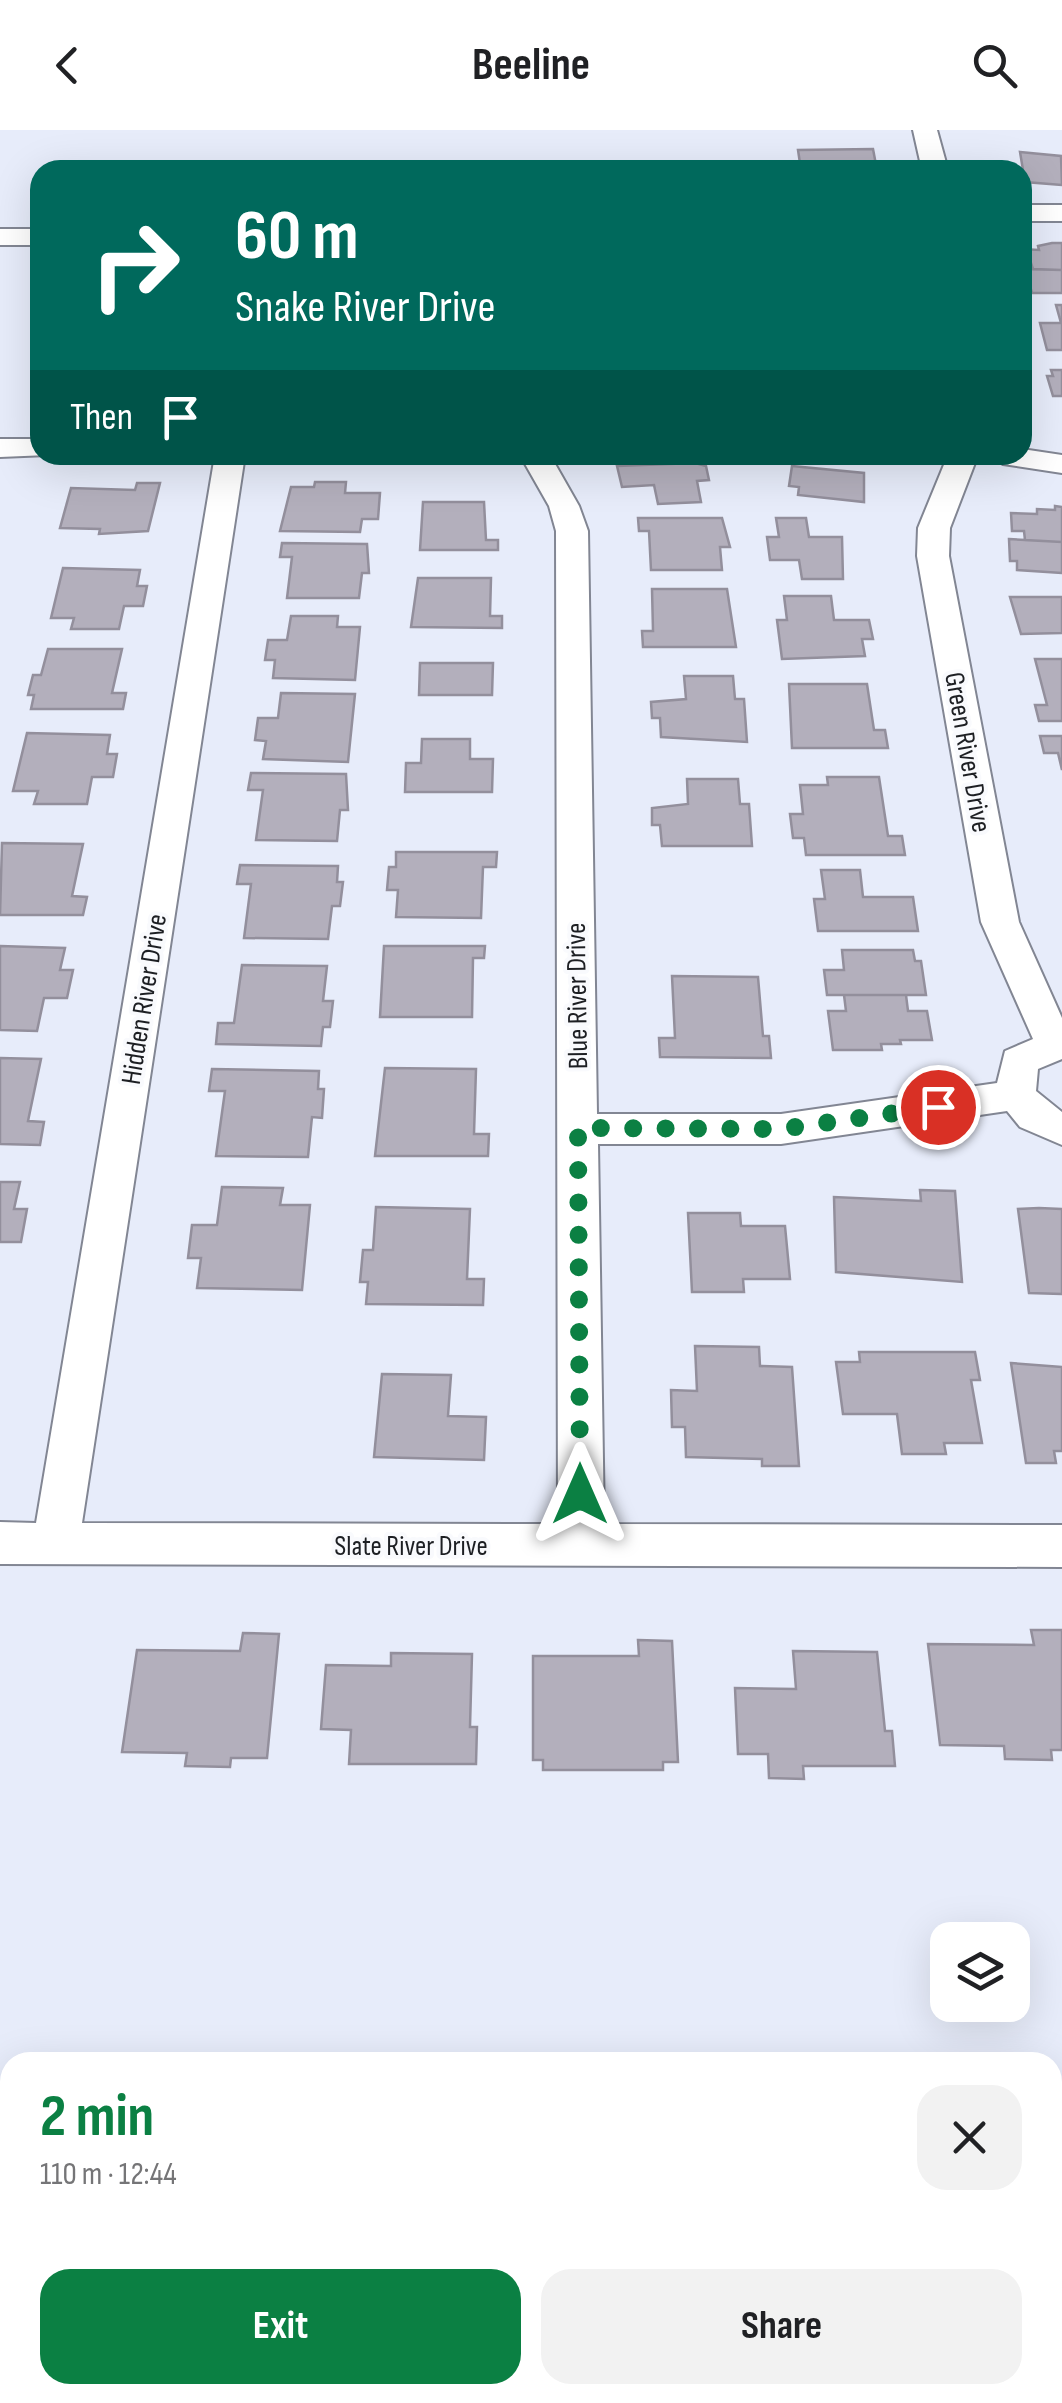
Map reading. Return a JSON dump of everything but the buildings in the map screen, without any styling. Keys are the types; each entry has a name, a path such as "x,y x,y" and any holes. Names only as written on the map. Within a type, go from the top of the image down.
{"street":[{"path":"925,130 932,160"},
{"path":"1032,213 1062,213"},
{"path":"0,237 30,237"},
{"path":"0,448 30,448"},
{"path":"1032,459 1062,464"},
{"name":"Hidden River Drive","path":"56,1544 228,465"},
{"name":"Blue River Drive","path":"541,465 564,506 572,531 581,1546"},
{"name":"Green River Drive","path":"959,465 934,528 933,556 1000,922 1058,1043"},
{"path":"1058,1043 1019,1061 1016,1095 1034,1116 1062,1130"},
{"path":"578,1128 781,1129 1016,1095"},
{"name":"Slate River Drive","path":"0,1544 1062,1546"}],"route":[{"path":"580,1494 578,1128 781,1129 938,1107"}]}
